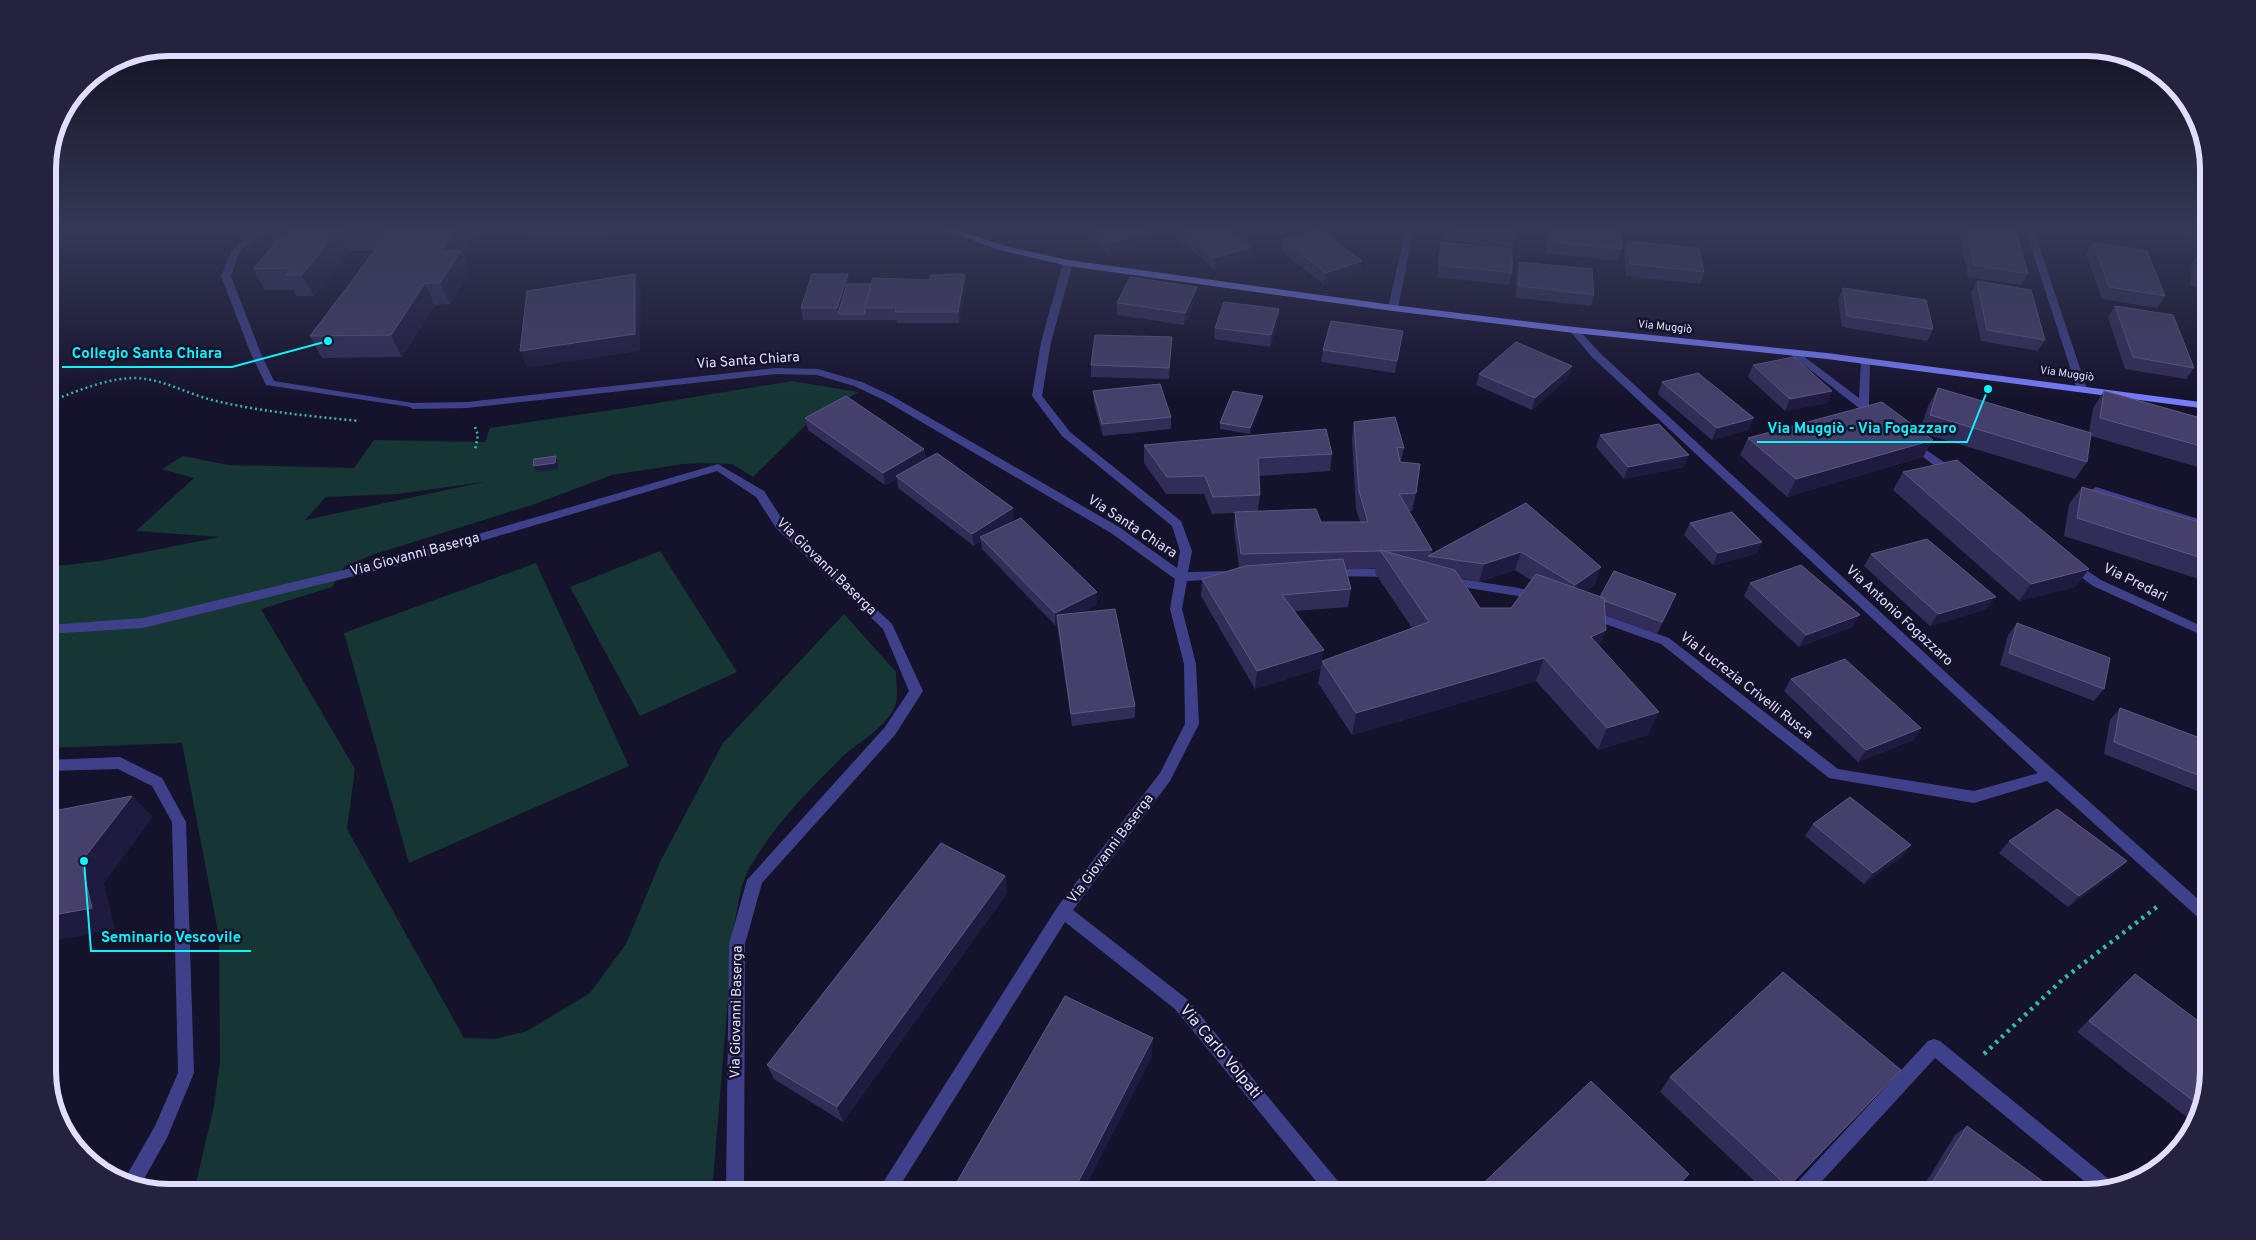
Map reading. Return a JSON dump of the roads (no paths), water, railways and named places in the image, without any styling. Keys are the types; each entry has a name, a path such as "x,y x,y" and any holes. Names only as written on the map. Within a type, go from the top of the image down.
{"street":[{"name":"Via Santa Chiara","path":"230,286 256,354 270,383 413,406 467,405 776,371 818,372 858,384 888,398 1114,530 1181,577"},
{"name":"Via Giovanni Baserga","path":"891,1184 1063,911 1166,777 1192,724 1190,664 1176,609 1186,551 1177,524 1066,434 1037,396 1046,342 1062,286"},
{"name":"Via Muggiò","path":"1233,286 1574,330 1866,360 2200,405"},
{"path":"1393,308 1398,286"},
{"path":"2048,286 2082,389"},
{"name":"Via Antonio Fogazzaro","path":"1574,330 1596,355 1974,707 2200,910"},
{"path":"1794,352 1883,421"},
{"path":"1864,405 1866,360"},
{"path":"1907,439 1962,481"},
{"name":"Via Giovanni Baserga","path":"56,629 143,623 411,558 718,467 760,494 780,525 888,627 916,691 890,732 755,880 737,944 735,1184"},
{"path":"2096,491 2200,524"},
{"name":"Via Predari","path":"2065,559 2097,583 2200,630"},
{"path":"1320,573 1369,571 1407,575"},
{"path":"1181,577 1240,575"},
{"path":"1435,579 1519,592 1553,602"},
{"name":"Via Lucrezia Crivelli Rusca","path":"1579,610 1665,642 1834,774 1974,797 2050,775"},
{"path":"56,766 120,763 157,782 179,822 186,1073 161,1132 134,1178"},
{"name":"Via Carlo Volpati","path":"1063,911 1181,1004 1329,1184"},
{"path":"1807,1184 1934,1047 2100,1183"}],"place":[{"name":"Collegio Santa Chiara","path":"328,341"},
{"name":"Via Muggiò - Via Fogazzaro","path":"1988,389"},
{"name":"Seminario Vescovile","path":"84,861"}]}
